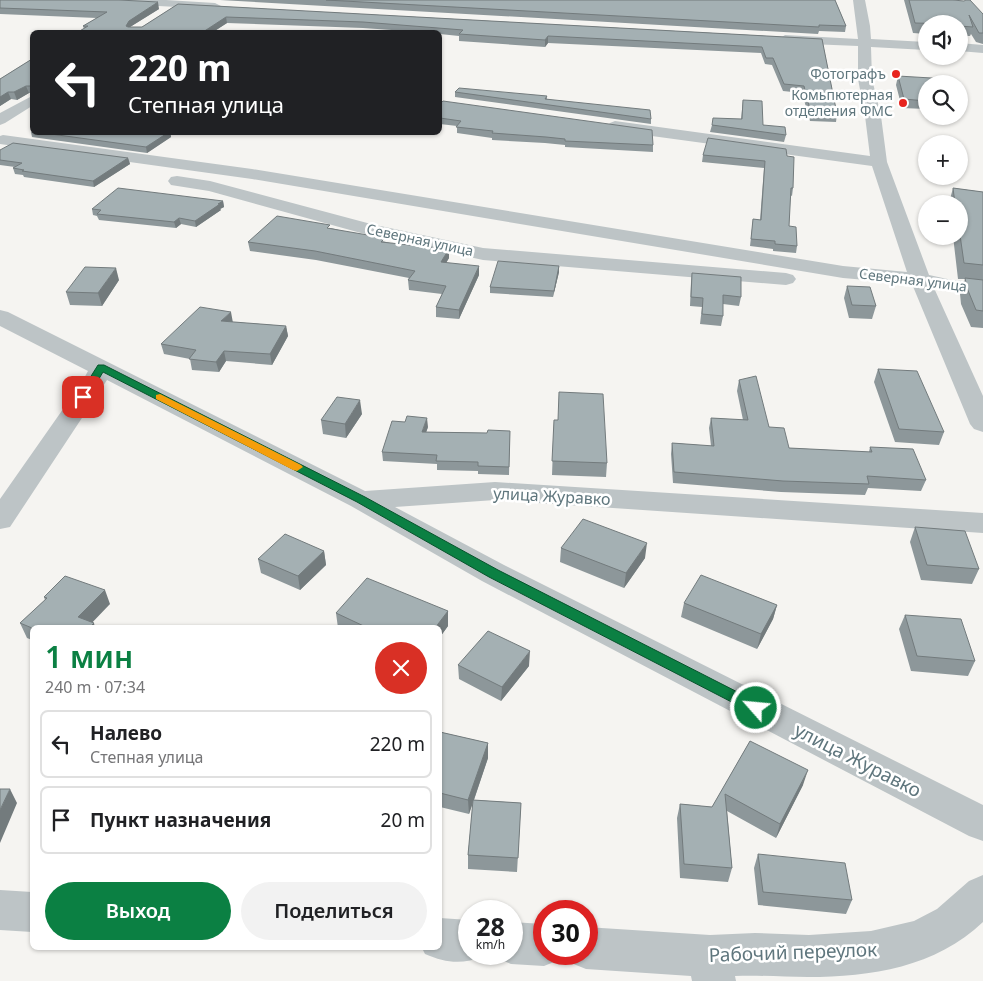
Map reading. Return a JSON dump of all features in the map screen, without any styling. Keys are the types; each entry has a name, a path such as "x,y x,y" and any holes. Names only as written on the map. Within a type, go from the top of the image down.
{"street":[{"path":"102,0 181,2 225,7"},
{"path":"855,0 864,26 865,79 873,116 879,162 920,279 983,424"},
{"path":"163,14 181,2"},
{"path":"776,38 918,46"},
{"path":"968,48 983,49"},
{"path":"3,116 30,101"},
{"path":"601,124 879,162"},
{"name":"Северная улица","path":"2,139 137,174 210,186 368,229 483,254 825,282 839,278 843,272"},
{"name":"Северная улица","path":"2,139 252,174 843,272 920,279 952,286 983,289"},
{"name":"улица Журавко","path":"0,316 361,500 493,573 983,824"},
{"path":"0,520 94,382 101,368"},
{"name":"улица Журавко","path":"361,500 495,491 983,523"},
{"name":"Рабочий переулок","path":"598,950 712,969 755,954 809,956 871,952 920,941 952,923 983,895"},
{"path":"0,910 30,912"},
{"path":"442,939 458,940"}],"building":[{"path":"0,0 119,0 158,2 129,21 126,26 128,27 142,27 178,4 822,39 837,114 811,113 804,86 784,84 773,58 766,58 762,47 548,36 545,40 459,34 463,30 363,22 226,17 206,30 81,30 88,26 83,26 107,12 0,8"},
{"path":"326,0 835,0 846,26 819,25 819,27"},
{"path":"909,0 970,0 983,14 983,33 979,33 969,15 973,27 968,27 968,15 918,15 918,23 915,23"},
{"path":"30,60 30,86 14,92 8,92 0,97 0,79"},
{"path":"898,76 918,77 918,100 904,99"},
{"path":"459,88 547,96 545,99 650,110 651,119 455,92"},
{"path":"743,100 762,101 763,125 785,127 786,135 712,125 713,118 742,119"},
{"path":"442,102 652,130 653,145 565,141 565,139 492,133 493,131 456,127 461,121 442,118"},
{"path":"58,135 164,135 146,147"},
{"path":"708,138 786,149 787,156 794,157 789,226 796,227 797,246 775,244 775,241 751,239 753,219 761,220 765,161 703,155"},
{"path":"13,143 128,158 93,181 22,171 24,170 13,168 22,163 0,160 0,150"},
{"path":"118,188 223,201 195,221 179,218 174,222 97,214 101,210 92,209"},
{"path":"953,188 983,192 983,265 964,263 961,245 968,245 968,195 954,195"},
{"path":"277,216 330,225 327,228 385,238 381,242 449,249 441,262 479,266 459,310 436,307 446,286 408,280 415,271 315,251 248,242"},
{"path":"498,261 559,266 554,291 490,287"},
{"path":"85,267 116,268 98,293 66,292"},
{"path":"692,273 741,277 741,297 723,295 723,316 702,314 703,298 691,297"},
{"path":"965,278 983,280 983,311 976,310"},
{"path":"847,286 870,287 876,306 852,305"},
{"path":"200,307 231,312 221,321 286,326 270,354 224,351 216,362 189,359 196,350 161,344"},
{"path":"878,369 917,371 944,432 899,429"},
{"path":"756,376 769,427 784,428 789,448 872,452 870,447 913,449 926,480 867,476 869,484 783,481 674,472 672,443 714,446 711,418 748,420 739,380"},
{"path":"559,392 603,394 607,463 552,461 554,420 558,420"},
{"path":"337,397 360,400 345,424 321,420"},
{"path":"407,416 427,418 422,432 487,433 488,430 510,431 509,467 478,466 478,462 436,461 437,455 382,452 392,421 405,422"},
{"path":"583,519 647,543 626,573 561,548"},
{"path":"915,527 965,531 979,569 927,565"},
{"path":"285,534 324,551 298,576 258,559"},
{"path":"701,575 777,605 761,634 684,603"},
{"path":"65,576 105,590 78,617 94,623 92,625 30,625 30,627 20,623 47,598 44,597"},
{"path":"367,578 448,611 437,625 362,625 336,613"},
{"path":"905,615 961,619 975,661 917,656"},
{"path":"488,631 530,651 502,687 458,665"},
{"path":"442,732 488,743 468,800 442,794"},
{"path":"750,741 808,770 780,824 725,794 732,868 684,864 680,804 712,807"},
{"path":"0,789 10,789 0,810"},
{"path":"473,800 521,803 518,858 468,855"},
{"path":"758,854 845,863 852,900 763,892"}],"slow traffic":[{"path":"160,397 297,467"}],"place":[{"name":"Фотографъ","path":"896,74"},
{"name":"Комьпютерная отделения ФМС","path":"903,103"}],"route":[{"path":"83,397 101,368 361,500 493,573 756,708"}]}
